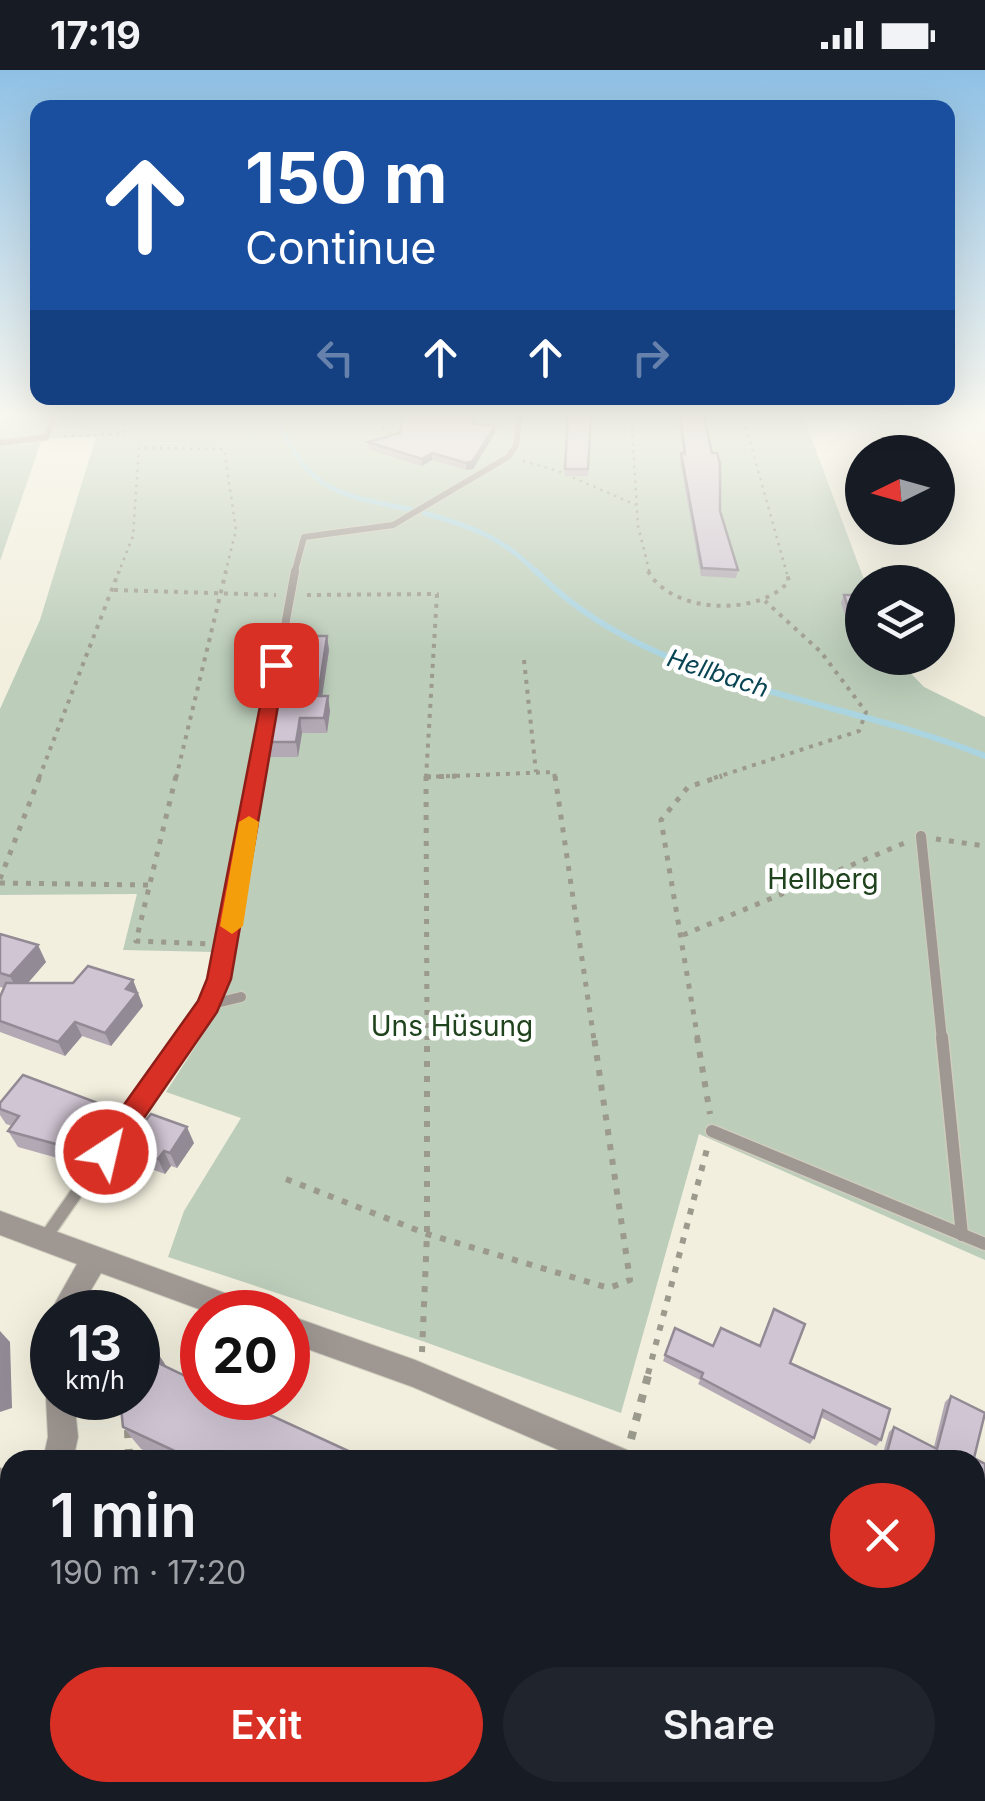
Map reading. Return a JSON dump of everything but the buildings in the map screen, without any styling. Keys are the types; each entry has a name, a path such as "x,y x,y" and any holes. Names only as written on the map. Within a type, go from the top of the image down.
{"street":[{"path":"0,1222 180,1290"},
{"path":"76,1290 94,1260"},
{"path":"310,1337 624,1448"},
{"path":"60,1450 62,1420"}],"lane":[{"path":"44,1239 208,1006 228,944 289,595 304,537 393,525 449,494"},
{"path":"921,836 962,1235"},
{"path":"208,1006 241,998"},
{"path":"712,1131 985,1244"}],"path":[{"path":"136,494 133,536 114,590 0,881 150,885"},
{"path":"228,944 136,942 223,593 236,530 231,494"},
{"path":"635,494 646,568 656,585 686,601 765,601 783,591 789,581 765,494"},
{"path":"114,590 437,594 426,778 426,1342 415,1374"},
{"path":"624,1448 712,1131 662,820 688,787 858,730 865,714 859,697 821,657 803,630 765,601"},
{"path":"524,660 536,773"},
{"path":"286,1178 427,1234 609,1288 630,1280 554,772 426,778"},
{"path":"683,935 921,836 985,846"},
{"path":"127,1420 129,1450"}],"green space":[{"name":"Uns Hüsung","path":"0,494 23,494 0,561"},
{"name":"Uns Hüsung","path":"79,494 832,494 845,528 845,545 851,545 859,565 845,565 845,675 912,675 924,687 985,717 985,1260 699,1134 621,1413 310,1304 310,1290 268,1290 168,1257 184,1211 241,1118 166,1092 222,1005 286,649 272,650 215,952 123,950 137,894 0,895 0,709 40,620"}],"waterway":[{"name":"Hellbach","path":"346,494 413,510"},
{"name":"Hellbach","path":"424,513 486,535 538,574"},
{"name":"Hellbach","path":"536,571 582,610 634,641 690,666 985,756"}],"slow traffic":[{"path":"232,926 249,822"}],"route":[{"path":"106,1152 208,1006 219,979 232,926 276,665"}],"park label":[{"name":"Hellberg","path":"823,879"}]}
